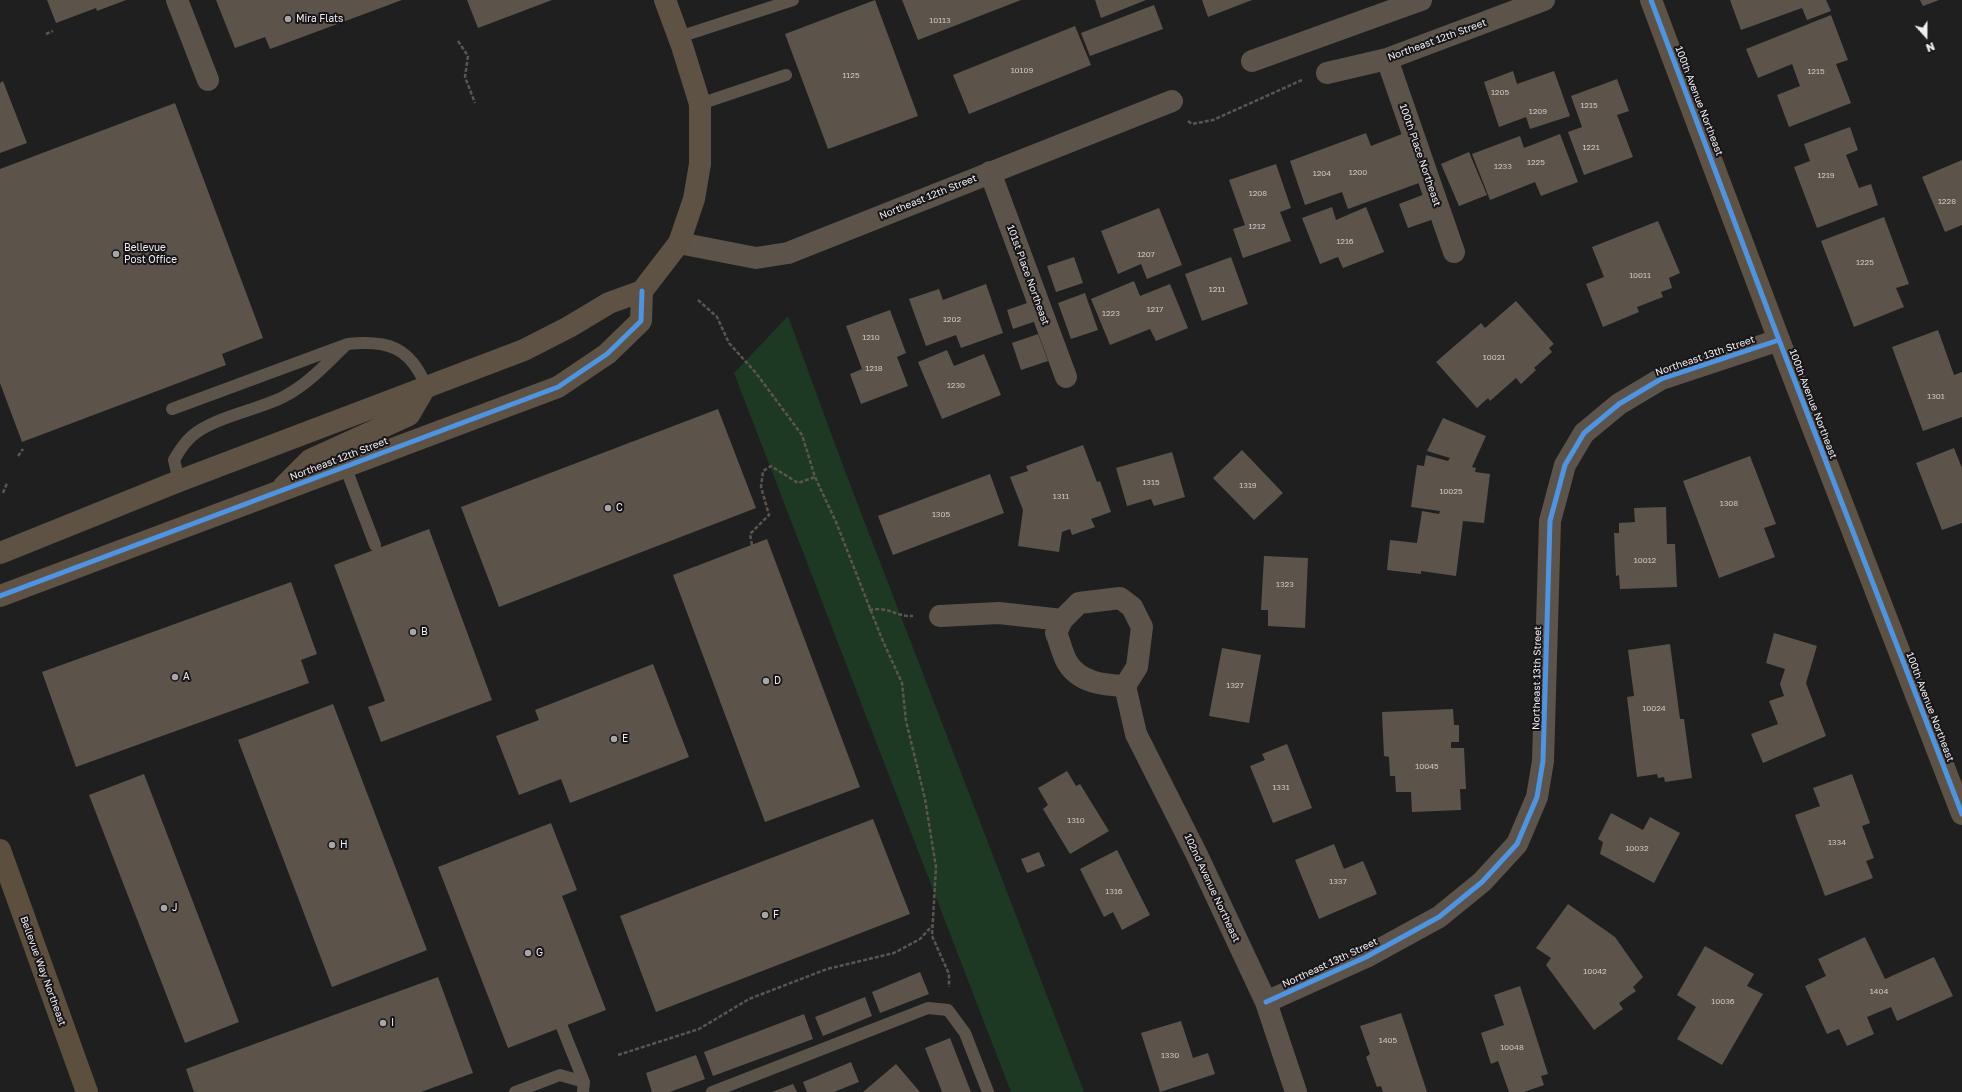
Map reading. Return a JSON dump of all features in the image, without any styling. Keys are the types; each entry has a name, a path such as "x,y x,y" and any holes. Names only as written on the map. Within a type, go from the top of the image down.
{"main road":[{"name":"Bellevue Way Northeast","path":"2,860 87,1092"}],"street":[{"path":"177,0 208,80"},
{"path":"0,553 180,481 426,386 524,350 569,328 609,303 642,291 680,243 694,199 700,164 700,104 679,36 665,0"},
{"path":"1252,62 1421,0"},
{"name":"Northeast 12th Street","path":"1327,73 1387,59 1544,0"},
{"name":"100th Avenue Northeast","path":"1651,0 1779,340 1962,814"},
{"name":"100th Place Northeast","path":"1387,59 1454,252"},
{"name":"Northeast 12th Street","path":"680,243 756,258 788,253 1172,101"},
{"name":"101st Place Northeast","path":"990,172 1066,377"},
{"name":"Northeast 12th Street","path":"0,596 558,387 607,354 641,321 642,291"},
{"name":"Northeast 13th Street","path":"1266,1002 1366,957 1439,916 1482,882 1516,844 1537,797 1543,761 1550,521 1565,465 1584,434 1619,404 1661,379 1779,340"},
{"path":"278,492 310,460 409,415 426,386"},
{"path":"1120,598 1132,607 1142,627 1137,667 1125,686 1102,685 1082,677 1068,663 1056,633 1062,620 1079,603 1120,598"},
{"path":"940,616 999,613 1062,620"},
{"name":"102nd Avenue Northeast","path":"1125,686 1136,734 1197,855 1266,1002 1296,1092"}],"lane":[{"path":"679,36 793,0"},
{"path":"700,104 786,75"},
{"path":"172,409 348,344 370,342 392,346 408,358 420,372 426,386"},
{"path":"180,481 174,460 182,447 193,435 206,427 284,397 306,384 348,344"},
{"path":"345,466 375,545"},
{"path":"712,1092 928,1008 948,1010 965,1033 988,1092"},
{"path":"562,1027 583,1087"},
{"path":"515,1092 560,1075 583,1087"}],"path":[{"path":"46,34 53,31"},
{"path":"458,41 468,56 465,76 475,103"},
{"path":"1213,120 1309,77 1327,73"},
{"path":"698,300 717,317 729,343 756,373 802,436 815,478 836,522 869,610 902,682 906,721 925,799 936,867 932,936 949,974 948,1010"},
{"path":"18,456 23,449"},
{"path":"752,545 750,534 769,515 761,487 763,471 771,466 798,483 815,478"},
{"path":"3,493 7,483"},
{"path":"869,610 881,608 906,616 940,616"},
{"path":"618,1055 699,1030 749,999 828,969 894,953 920,939 933,925"}],"green space":[{"path":"788,316 843,466 1084,1092 1011,1092 734,373"}],"building":[{"path":"47,0 126,0 97,11 96,8 56,23"},
{"name":"Mira Flats","path":"216,0 402,0 270,49 265,37 235,48"},
{"path":"467,0 552,0 478,28"},
{"path":"875,0 918,116 828,149 785,34"},
{"path":"902,0 1021,0 918,40"},
{"path":"1095,0 1146,0 1101,18"},
{"path":"1202,0 1252,0 1208,17"},
{"path":"1730,0 1826,0 1831,11 1807,20 1802,8 1741,30"},
{"path":"1920,0 1939,0 1923,6"},
{"path":"1154,5 1163,29 1090,56 1081,33"},
{"path":"1831,15 1848,60 1836,64 1851,103 1789,127 1777,95 1800,86 1792,64 1758,78 1746,49"},
{"path":"1075,26 1091,65 969,114 953,75"},
{"path":"1513,71 1517,84 1554,71 1570,116 1530,129 1526,117 1499,127 1484,82"},
{"path":"1617,79 1629,111 1617,115 1633,157 1584,175 1568,132 1582,127 1571,96"},
{"path":"3,81 27,143 0,153 0,83"},
{"name":"Bellevue Post Office","path":"175,103 263,338 222,354 226,365 22,442 0,383 0,169"},
{"path":"1850,127 1858,150 1846,155 1859,188 1871,184 1878,205 1817,228 1794,167 1810,161 1804,144"},
{"path":"1366,133 1371,146 1402,134 1419,183 1348,209 1342,192 1305,205 1290,161"},
{"path":"1560,134 1578,182 1541,196 1535,182 1490,200 1472,154 1520,136 1524,148"},
{"path":"1469,152 1487,195 1459,206 1441,164"},
{"path":"1962,160 1962,225 1945,232 1922,177"},
{"path":"1276,164 1291,208 1280,212 1291,241 1243,258 1233,229 1245,225 1229,180"},
{"path":"1425,194 1434,219 1408,228 1399,204"},
{"path":"1332,207 1336,220 1366,207 1384,252 1343,268 1338,257 1320,264 1302,218"},
{"path":"1159,208 1182,265 1147,279 1141,264 1118,274 1101,231"},
{"path":"1884,217 1909,284 1896,288 1904,307 1854,327 1821,241"},
{"path":"1658,221 1680,273 1669,278 1672,288 1661,292 1663,297 1637,307 1639,312 1603,327 1586,284 1604,277 1592,247"},
{"path":"1074,257 1083,283 1056,292 1047,266"},
{"path":"1231,257 1248,304 1202,321 1185,274"},
{"path":"1134,281 1140,296 1170,284 1188,328 1156,341 1150,329 1110,345 1091,299"},
{"path":"986,284 1003,333 961,348 956,335 926,346 909,299 939,289 943,300"},
{"path":"1085,293 1098,330 1071,339 1058,303"},
{"path":"1516,301 1554,344 1549,348 1552,352 1534,368 1536,370 1521,384 1516,378 1490,401 1488,398 1477,408 1436,362 1481,323 1485,328"},
{"path":"1030,302 1036,321 1013,329 1007,310"},
{"path":"890,310 906,353 897,357 908,386 861,404 850,374 862,369 846,326"},
{"path":"1938,330 1954,375 1962,372 1962,417 1923,431 1892,347"},
{"path":"1038,334 1048,361 1021,370 1012,343"},
{"path":"947,350 954,366 984,354 1001,395 942,419 918,362"},
{"name":"C","path":"718,409 756,508 499,607 461,507"},
{"path":"1443,418 1486,436 1472,467 1476,468 1475,472 1490,474 1484,523 1463,521 1456,576 1421,571 1421,574 1387,570 1390,540 1417,543 1422,511 1439,514 1440,511 1411,507 1417,465 1424,466 1426,455 1448,461 1450,458 1427,451"},
{"path":"1083,445 1097,482 1100,481 1111,512 1091,519 1095,527 1072,535 1070,529 1062,532 1059,552 1018,546 1023,510 1010,477 1028,471 1026,466"},
{"path":"1954,448 1962,468 1962,523 1942,530 1916,463"},
{"path":"1242,450 1283,493 1254,520 1213,478"},
{"path":"1172,452 1185,497 1154,506 1151,499 1127,506 1116,468"},
{"path":"1750,456 1776,524 1764,528 1775,557 1719,578 1683,481"},
{"path":"990,474 1004,513 893,555 878,516"},
{"path":"1666,507 1667,544 1675,544 1677,587 1620,589 1619,575 1616,576 1614,533 1619,533 1619,523 1635,522 1634,508"},
{"name":"B","path":"429,529 492,700 381,742 368,707 385,701 334,565"},
{"name":"D","path":"767,539 860,787 765,822 673,575"},
{"path":"1264,556 1308,558 1305,628 1268,626 1268,610 1261,610"},
{"name":"A","path":"291,582 317,654 301,660 309,683 76,767 42,672"},
{"path":"1774,633 1817,646 1806,683 1826,736 1763,763 1751,734 1778,724 1769,701 1784,696 1780,684 1785,669 1766,663"},
{"path":"1670,644 1680,719 1684,719 1692,778 1665,782 1664,777 1658,778 1657,774 1637,777 1627,697 1634,696 1628,650"},
{"path":"1222,648 1261,655 1249,723 1209,716"},
{"name":"E","path":"653,664 689,757 570,803 561,779 519,795 496,736 539,720 535,710"},
{"name":"H","path":"333,704 427,950 332,987 238,740"},
{"path":"1453,709 1454,725 1459,725 1459,742 1451,742 1451,748 1464,748 1466,789 1460,789 1461,810 1412,812 1411,792 1396,792 1395,776 1390,776 1389,757 1384,756 1382,712"},
{"path":"1287,744 1312,808 1273,823 1250,766 1265,760 1262,754"},
{"path":"1067,771 1076,786 1080,784 1109,831 1070,854 1043,809 1048,805 1038,788"},
{"name":"J","path":"144,774 239,1022 185,1043 89,795"},
{"path":"1852,774 1870,823 1862,826 1874,858 1866,861 1873,878 1825,896 1795,815 1820,806 1813,788"},
{"path":"1611,813 1643,830 1650,817 1680,833 1654,883 1600,854 1603,842 1598,839"},
{"name":"F","path":"873,819 910,914 656,1012 620,916"},
{"name":"G","path":"551,823 577,890 562,896 606,1010 508,1048 438,867"},
{"path":"1334,844 1344,869 1363,861 1377,894 1319,919 1295,860"},
{"path":"1117,850 1150,915 1122,930 1113,912 1104,917 1080,869"},
{"path":"1039,852 1045,866 1027,873 1021,859"},
{"path":"1568,904 1615,937 1643,977 1633,987 1636,991 1619,1003 1623,1009 1594,1030 1546,965 1551,958 1536,948"},
{"path":"1865,937 1885,979 1934,957 1953,996 1897,1021 1891,1007 1867,1017 1874,1034 1847,1046 1839,1029 1827,1034 1805,986 1826,976 1818,959"},
{"path":"1705,946 1754,974 1747,986 1763,994 1722,1065 1677,1039 1696,1007 1677,995"},
{"path":"920,972 929,994 880,1013 872,992"},
{"name":"I","path":"438,977 473,1073 421,1092 194,1092 186,1069"},
{"path":"1520,986 1548,1074 1541,1076 1544,1085 1524,1092 1509,1092 1498,1061 1491,1064 1481,1033 1504,1025 1494,995"},
{"path":"865,997 872,1016 823,1036 815,1017"},
{"path":"1401,1013 1427,1092 1383,1092 1381,1086 1377,1087 1366,1057 1370,1054 1360,1026"},
{"path":"804,1014 813,1039 713,1076 704,1052"},
{"path":"1181,1021 1193,1058 1208,1053 1215,1074 1160,1092 1141,1033"},
{"path":"950,1038 971,1092 942,1092 925,1048"},
{"path":"696,1055 705,1079 670,1092 652,1092 646,1073"},
{"path":"851,1062 859,1082 834,1092 807,1092 803,1082"},
{"path":"896,1064 920,1092 863,1092"},
{"path":"793,1084 797,1092 772,1092"}],"cycle path":[{"path":"1651,0 1779,340 1962,814"},
{"path":"0,596 558,387 607,354 641,321 642,291"},
{"path":"1266,1002 1366,957 1439,917 1482,882 1517,844 1537,797 1543,761 1550,521 1565,465 1584,433 1619,404 1661,379 1779,340"}],"place":[{"name":"Mira Flats","path":"288,19"},
{"name":"Bellevue Post Office","path":"116,254"},
{"name":"C","path":"608,508"},
{"name":"B","path":"413,632"},
{"name":"A","path":"175,677"},
{"name":"D","path":"766,681"},
{"name":"E","path":"614,739"},
{"name":"H","path":"332,845"},
{"name":"J","path":"164,908"},
{"name":"F","path":"765,915"},
{"name":"G","path":"528,953"},
{"name":"I","path":"383,1023"}]}
